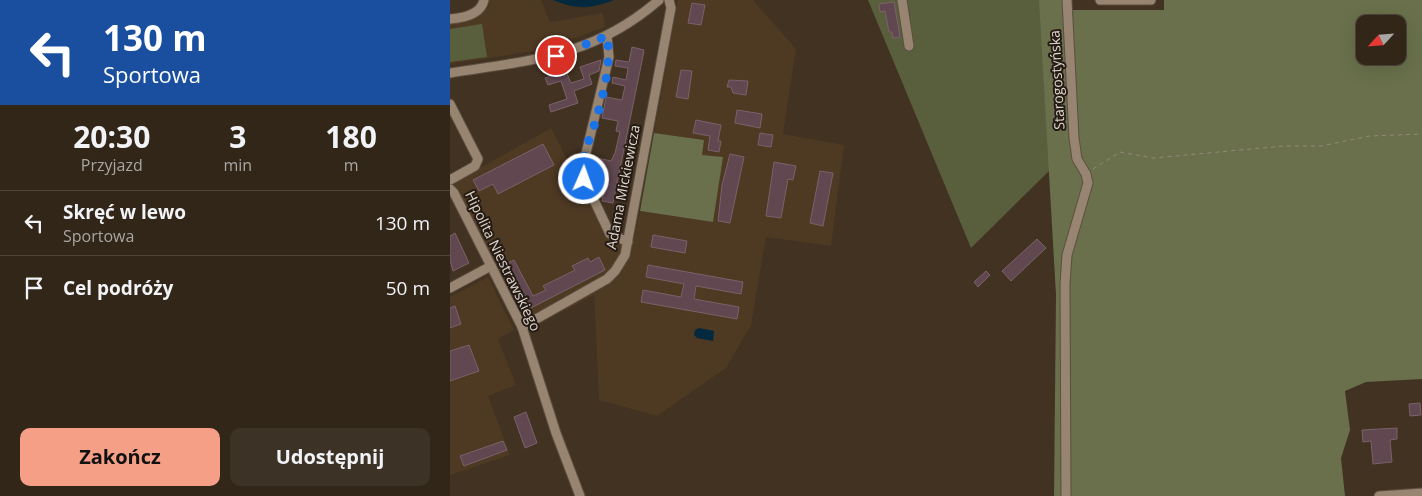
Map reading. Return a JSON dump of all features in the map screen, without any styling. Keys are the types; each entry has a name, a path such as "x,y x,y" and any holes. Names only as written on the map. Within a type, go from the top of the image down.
{"street":[{"path":"450,20 476,11 484,0"},
{"path":"450,73 556,56 607,36 635,19 659,0"},
{"name":"Adama Mickiewicza","path":"522,327 606,279 621,264 628,242 670,8 669,0"},
{"path":"902,0 910,46"},
{"name":"Starogostyńska","path":"1067,0 1074,138 1077,159 1086,174"},
{"path":"1100,0 1151,0"},
{"path":"607,36 609,57 582,170 610,234 628,242"},
{"name":"Hipolita Niestrawskiego","path":"450,104 478,159 475,166 450,180"},
{"path":"1066,496 1065,284 1067,255 1088,183 1086,174"},
{"name":"Hipolita Niestrawskiego","path":"450,189 454,193 522,327 556,433 580,496"},
{"path":"450,288 492,266"},
{"path":"1378,496 1422,492"}],"path":[{"path":"1086,174 1120,152 1153,158 1284,146 1320,146 1370,136 1422,134"}],"shaded area":[{"path":"488,0 541,0 550,22 603,13 605,27 546,49 450,64 450,23 474,17 489,7"},
{"path":"678,0 753,0 796,49 783,134 844,145 831,246 766,237 751,325 726,368 657,416 599,400 594,295 529,329 453,183 551,128 606,236 632,247 640,211 713,222 702,155 703,140 654,133"},
{"path":"488,277 514,330 498,339 516,385 488,396 510,455 450,475 450,297"}],"green space":[{"path":"868,0 1054,0 1055,165 971,248"},
{"path":"1039,0 1066,0 1066,10 1164,10 1164,0 1422,0 1422,379 1366,382 1345,391 1350,430 1341,458 1345,496 1054,496 1056,295"},
{"path":"482,24 487,57 450,62 450,29"},
{"path":"654,133 704,140 702,155 723,157 713,222 640,211"}],"water":[{"path":"553,0 614,0 591,7 577,7"},
{"path":"699,328 714,331 713,341 697,338 694,335 695,330"}],"building":[{"path":"894,2 900,37 893,38 892,32 889,32 885,11 880,12 879,4"},
{"path":"692,3 705,5 701,25 688,23"},
{"path":"632,47 644,50 613,203 602,201 608,172 590,168 593,157 611,161 615,153 620,132 616,131 618,121 602,118 606,97 622,100 625,86 612,83 613,77 626,80 628,68 615,66 616,60 629,62"},
{"path":"601,60 599,71 589,75 592,84 574,91 578,103 551,112 549,105 567,99 561,81 548,85 545,78 566,71 571,83 584,79 580,67"},
{"path":"681,70 692,71 688,99 676,97"},
{"path":"729,80 748,81 746,95 733,93 731,87 727,87"},
{"path":"737,110 762,114 760,128 735,123"},
{"path":"696,120 721,125 718,141 721,141 719,152 708,150 710,136 693,133"},
{"path":"760,133 773,135 771,147 758,145"},
{"path":"543,144 554,165 498,194 493,184 479,191 473,180"},
{"path":"730,154 744,157 730,223 718,221 722,185"},
{"path":"774,162 796,166 793,180 788,179 781,218 766,216"},
{"path":"820,171 833,173 823,226 810,223"},
{"path":"455,233 469,263 453,271 450,260 450,236"},
{"path":"653,235 687,241 685,253 651,247"},
{"path":"1037,239 1046,248 1011,281 1002,271"},
{"path":"599,257 605,270 527,310 503,265 514,260 533,296 546,290 543,286 575,270 572,266 588,258 590,262"},
{"path":"648,265 743,282 741,294 696,286 694,299 739,307 737,319 641,302 643,290 681,297 684,284 646,277"},
{"path":"986,271 990,275 978,287 974,282"},
{"path":"455,306 461,324 450,328 450,308"},
{"path":"469,345 479,371 450,381 450,351"},
{"path":"1420,403 1421,415 1410,416 1409,404"},
{"path":"526,412 537,443 525,448 514,417"},
{"path":"1397,428 1397,439 1390,440 1392,462 1373,464 1371,441 1363,442 1362,430"},
{"path":"503,441 507,450 464,466 460,456"}],"route":[{"path":"556,56 588,46 607,36 609,57 596,118 583,161 584,179"}]}
